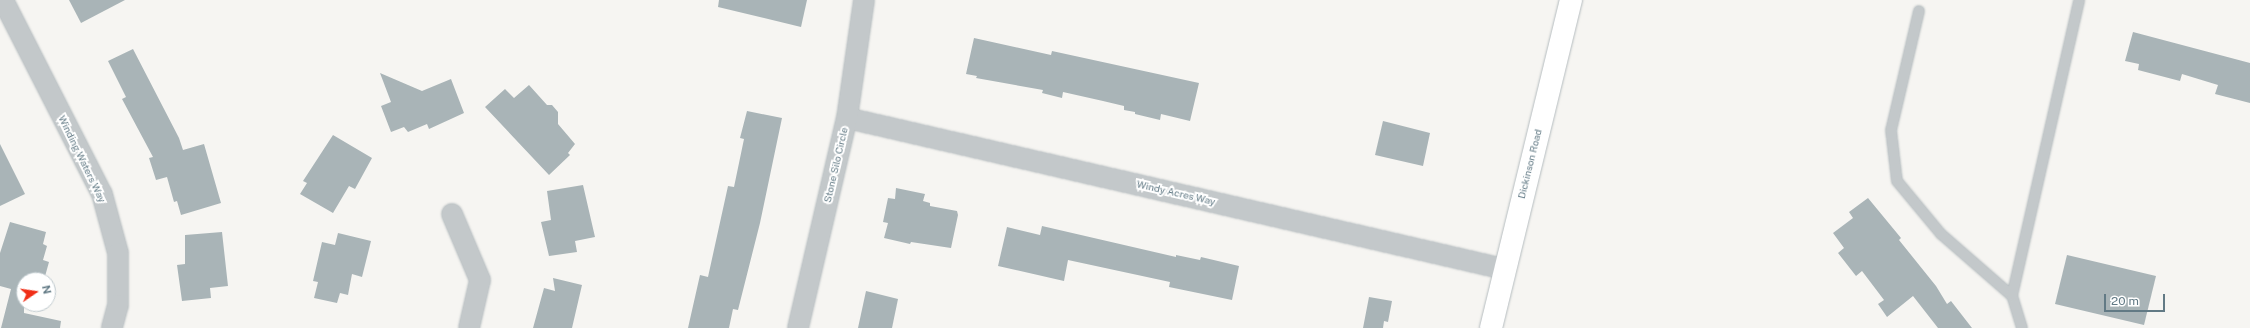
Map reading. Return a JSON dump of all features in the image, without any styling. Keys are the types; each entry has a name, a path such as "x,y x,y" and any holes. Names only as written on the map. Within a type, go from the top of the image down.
{"street":[{"name":"Winding Waters Way","path":"3,0 102,194 118,253 118,306 112,328"},
{"name":"Stone Silo Circle","path":"798,328 847,118 864,0"},
{"name":"Dickinson Road","path":"1491,328 1504,269 1571,0"},
{"name":"Windy Acres Way","path":"847,118 1504,269"},
{"path":"452,214 480,280 469,328"}],"lane":[{"path":"2022,328 2012,296 2079,0"},
{"path":"1919,11 1891,130 1897,181 1941,234 2012,296"}],"building":[{"path":"69,0 125,0 81,23"},
{"path":"719,0 807,0 801,27 718,7"},
{"path":"2133,32 2250,63 2250,103 2215,94 2218,85 2182,74 2180,81 2138,70 2139,64 2125,61"},
{"path":"974,38 1051,55 1052,51 1199,83 1190,121 1161,114 1160,120 1135,114 1135,112 1124,110 1124,106 1103,101 1063,92 1062,98 1042,93 1043,90 976,78 977,76 966,74"},
{"path":"133,49 179,138 183,150 204,144 221,203 181,215 177,201 174,202 167,177 156,180 149,158 153,157 122,99 126,97 108,61"},
{"path":"380,73 422,91 451,79 464,113 429,129 427,124 408,132 404,127 391,132 381,106 391,102"},
{"path":"529,85 547,105 552,105 558,112 558,124 575,144 568,153 570,155 549,175 485,107 505,89 514,98"},
{"path":"747,111 782,118 760,223 738,310 733,309 729,328 688,328 700,275 708,277 728,186 734,187 744,139 740,138"},
{"path":"1383,121 1430,133 1423,166 1375,155"},
{"path":"333,135 372,158 355,189 349,186 333,213 300,194 307,183 303,181"},
{"path":"0,144 25,194 0,206"},
{"path":"583,185 595,237 575,241 577,252 549,256 541,222 551,220 547,191"},
{"path":"896,188 925,194 923,201 930,203 930,206 957,211 958,215 951,248 911,242 910,244 884,238 888,223 883,222 888,198 895,199"},
{"path":"1868,198 1901,238 1899,240 1936,286 1947,304 1951,301 1972,328 1938,328 1913,296 1887,317 1878,304 1884,300 1862,271 1856,276 1838,253 1844,248 1833,233 1853,218 1849,212"},
{"path":"10,222 46,232 43,244 47,246 43,260 49,262 46,272 16,272 16,312 24,312 61,321 60,328 1,328 11,289 0,286 0,253"},
{"path":"1042,226 1176,257 1176,255 1200,260 1201,257 1239,266 1232,300 1169,287 1170,282 1068,260 1064,281 998,266 1007,227 1040,235"},
{"path":"222,232 228,286 210,288 211,298 182,301 177,265 185,264 185,235"},
{"path":"338,233 371,241 362,277 352,274 348,295 340,293 337,303 314,298 318,282 313,281 322,242 335,245"},
{"path":"2067,255 2156,276 2144,325 2055,304"},
{"path":"553,278 582,285 572,328 533,328 544,288 555,291"},
{"path":"866,291 898,299 892,328 858,328"},
{"path":"1369,297 1392,301 1388,322 1384,321 1383,328 1363,328"}]}
